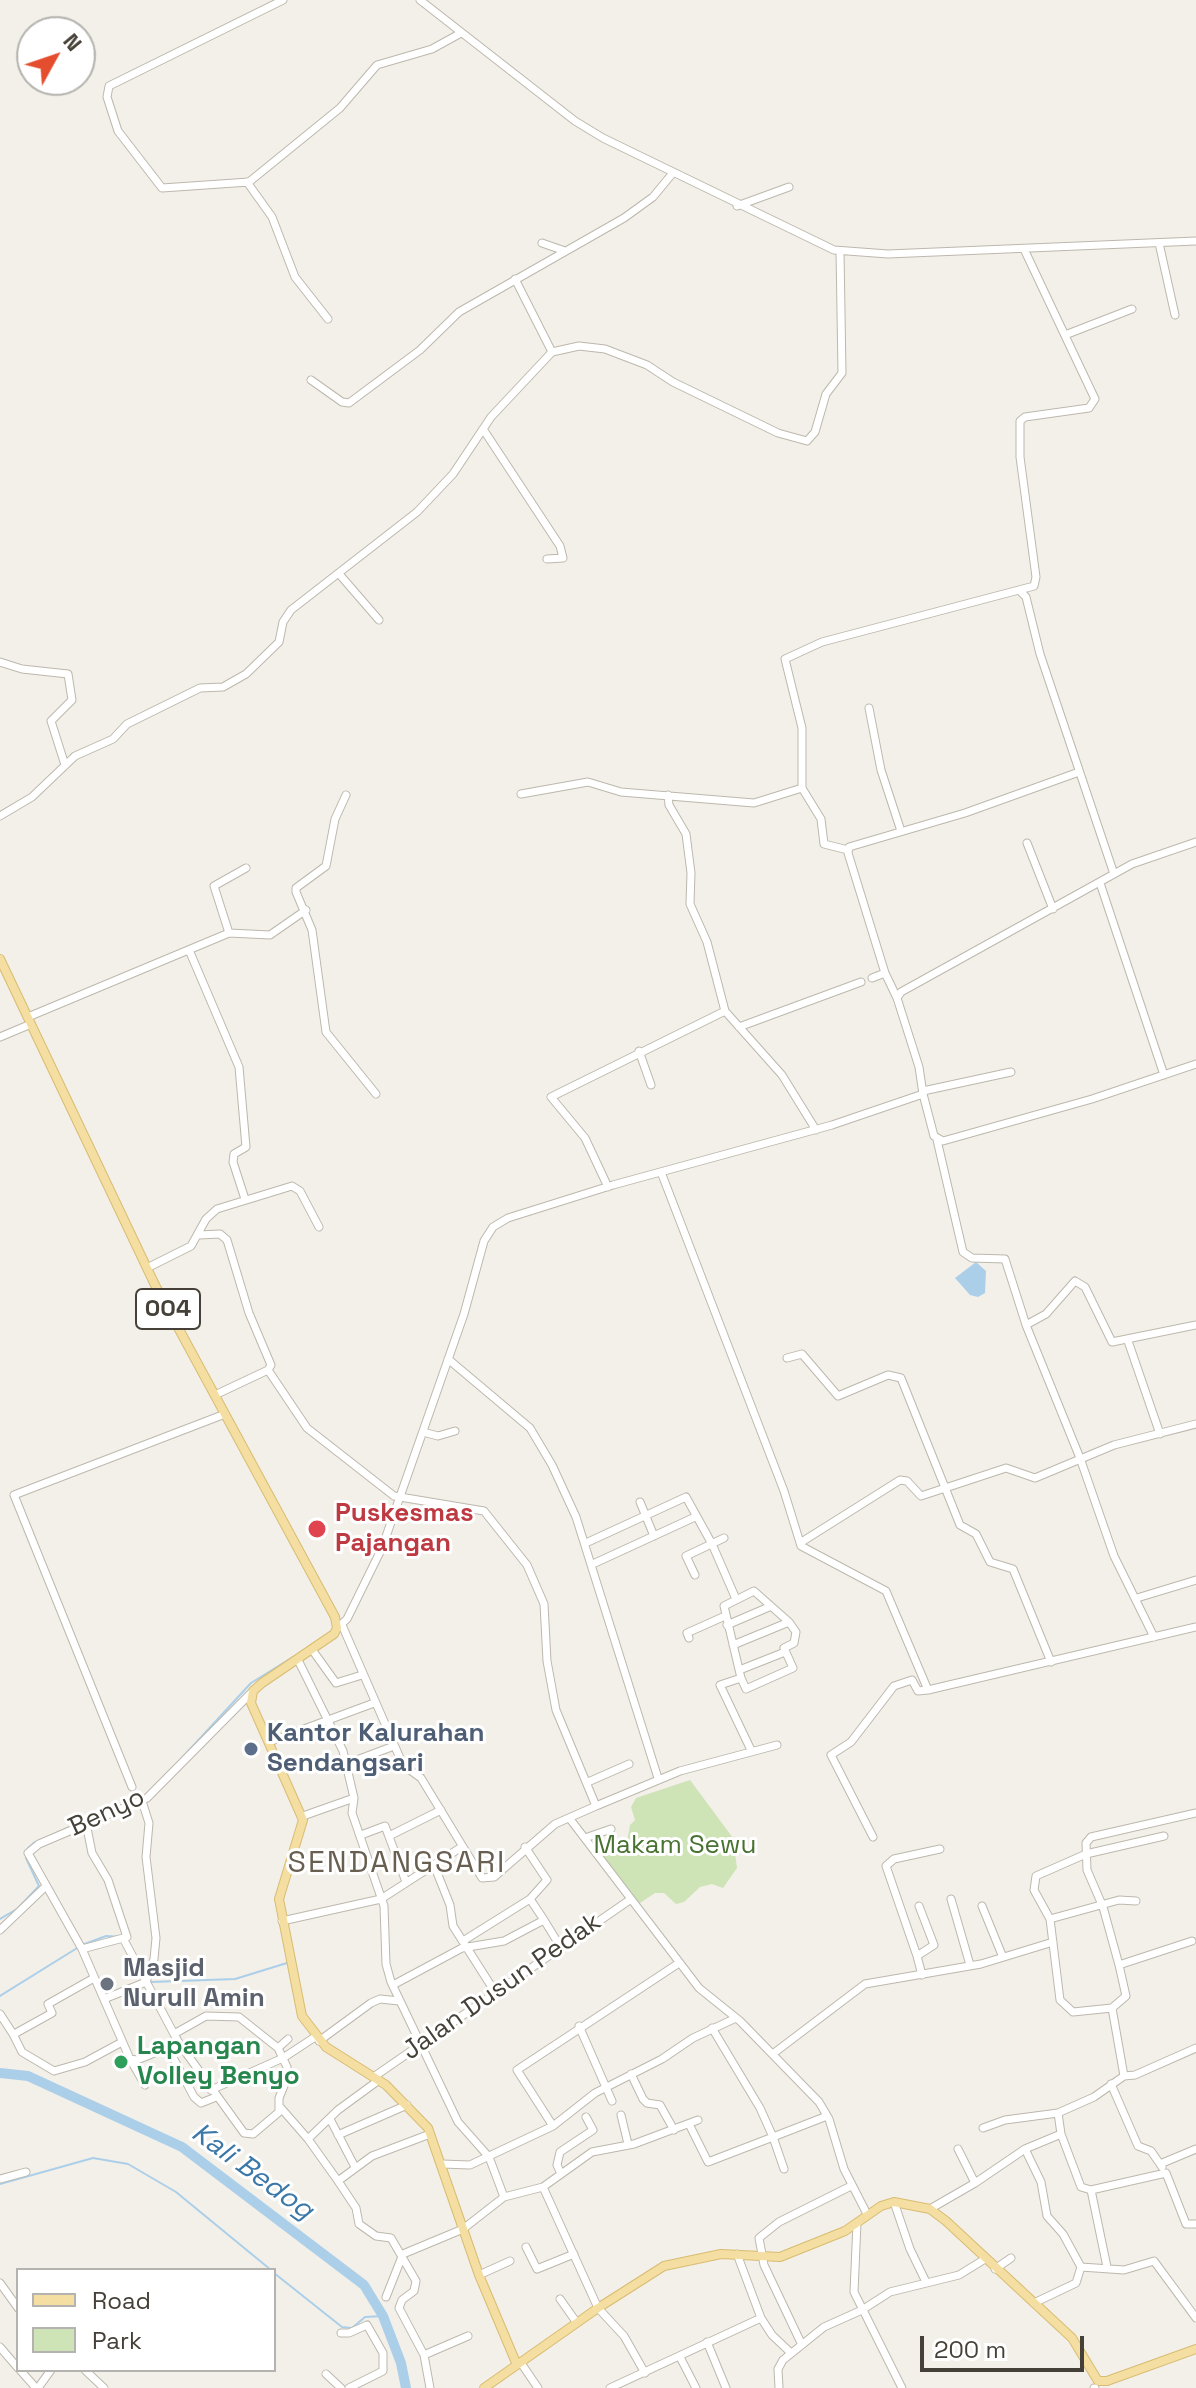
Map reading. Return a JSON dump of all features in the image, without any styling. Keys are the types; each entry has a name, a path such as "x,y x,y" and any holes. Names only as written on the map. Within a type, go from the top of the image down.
{"main road":[{"name":"004","path":"0,959 147,1268 340,1627"},
{"path":"340,1627 313,1651 253,1691 252,1708 303,1816 281,1887 282,1921 302,2016 317,2039 377,2078 407,2105 430,2134 479,2275 519,2364"},
{"path":"484,2388 664,2266 704,2256 737,2254 764,2257 796,2253 894,2202 930,2209 1034,2303 1075,2341 1096,2386 1196,2349"}],"street":[{"path":"283,0 215,36 165,56 108,88 118,131 162,188 247,182 340,108 377,65 432,49 461,33"},
{"path":"420,0 527,80 575,121 672,174 817,245 840,251 888,254 1196,241"},
{"path":"311,380 342,402 349,403 420,350 459,312 643,205 672,174"},
{"path":"247,182 272,217 295,277 328,319"},
{"path":"737,206 789,187"},
{"path":"542,243 565,251"},
{"path":"1159,243 1175,315"},
{"path":"848,850 824,844 821,819 802,788 803,737 785,667 787,656 833,639 1034,586 1036,577 1020,457 1020,421 1025,417 1089,408 1095,403 1065,335 1028,265 1024,249"},
{"path":"0,816 32,797 75,756 113,739 127,724 200,688 223,687 246,674 279,642 280,630 291,610 340,575 417,512 453,474 483,429 552,352 579,346 605,349 647,365 673,382 778,433 807,441 815,432 826,394 840,376 843,366 840,251"},
{"path":"515,279 552,352"},
{"path":"1065,335 1132,309"},
{"path":"483,429 560,546 563,558 547,559"},
{"path":"340,575 379,620"},
{"path":"1020,591 1026,597 1040,654 1114,874"},
{"path":"0,662 22,669 68,674 72,700 51,718 65,765"},
{"path":"869,708 881,770 901,831"},
{"path":"848,850 854,844 965,813 1079,772"},
{"path":"521,794 588,782 621,792 754,803 802,788"},
{"path":"346,795 335,819 326,866 296,888 306,910 326,1032 376,1094"},
{"path":"668,795 669,805 686,834 691,873 690,904 707,942 725,1011 782,1075 816,1130"},
{"path":"897,998 911,985 1114,874 1142,860 1196,842"},
{"path":"1027,843 1053,909"},
{"path":"848,850 885,973 897,998 919,1067 963,1252 967,1257 1005,1259 1026,1325 1080,1458 1114,1556 1154,1637"},
{"path":"229,933 214,884 246,868"},
{"path":"1100,883 1164,1075"},
{"path":"0,1037 30,1020 229,933 265,937 306,910"},
{"path":"189,950 239,1067 246,1147 234,1154 233,1162 245,1199"},
{"path":"872,978 885,973"},
{"path":"739,1027 861,982"},
{"path":"608,1187 585,1138 551,1097 725,1011"},
{"path":"639,1051 651,1085"},
{"path":"937,1140 957,1139 1196,1064"},
{"path":"777,1745 658,1778 555,1824 494,1877 485,1880 460,1848 421,1778 403,1765 340,1627 382,1548 488,1233 508,1218 608,1187 816,1130 923,1093 1011,1072"},
{"path":"661,1172 784,1491 800,1543 806,1551 886,1591 928,1690"},
{"path":"147,1268 189,1248 210,1214 245,1199 295,1186 319,1227"},
{"path":"199,1235 220,1234 227,1240 249,1313 271,1365 268,1370 215,1395"},
{"path":"1026,1325 1046,1314 1064,1297 1068,1287 1080,1281 1112,1342 1196,1325"},
{"path":"1128,1341 1160,1434"},
{"path":"787,1358 802,1354 838,1396 888,1375 901,1378 960,1525 976,1534 990,1562 1013,1569 1051,1662"},
{"path":"448,1359 530,1428 552,1465 576,1517 658,1778"},
{"path":"268,1370 307,1428 379,1488 400,1499 484,1511 527,1565 544,1604 547,1661 556,1710 596,1806"},
{"path":"132,1787 14,1495 225,1414"},
{"path":"800,1543 896,1482 907,1481 921,1496 1006,1468 1035,1478 1080,1458 1196,1424"},
{"path":"423,1432 438,1436 455,1431"},
{"path":"588,1542 686,1497 712,1544 736,1599"},
{"path":"640,1502 654,1536"},
{"path":"595,1563 695,1517"},
{"path":"586,1533 599,1575"},
{"path":"695,1575 686,1556 724,1538"},
{"path":"1137,1598 1196,1580"},
{"path":"754,1591 769,1607 789,1622 796,1632 794,1643 784,1648 793,1668 746,1689 724,1606 754,1591"},
{"path":"727,1625 769,1607"},
{"path":"689,1638 687,1633 725,1616"},
{"path":"733,1645 789,1622"},
{"path":"873,1837 831,1755 851,1742 894,1686 912,1680 918,1691 928,1690 1196,1627"},
{"path":"313,1651 335,1682 362,1675"},
{"path":"751,1750 720,1685 785,1652"},
{"path":"298,1660 346,1764 354,1798 352,1813 381,1899 386,1964 399,2001 458,2122 489,2157 504,2197"},
{"name":"Benyo","path":"145,2085 130,2059 80,1947 30,1862 32,1847 142,1801 253,1691"},
{"path":"269,1742 374,1703"},
{"path":"346,1764 394,1746"},
{"path":"588,1782 629,1764"},
{"path":"303,1816 354,1798"},
{"path":"104,1999 146,1982 154,1959 156,1938 146,1857 149,1823 142,1801"},
{"path":"389,1836 441,1810"},
{"path":"1164,1836 1086,1854 1037,1874 1034,1890 1050,1919 1054,1976 1065,2008 1073,2012 1112,2008 1126,1996 1103,1907 1087,1870 1086,1854 1085,1846 1091,1837 1196,1813"},
{"path":"570,1819 706,1996 736,2018 774,2053 827,2116 851,2186 867,2214"},
{"path":"86,1823 92,1853 108,1880 125,1940 179,2043 247,2134 253,2134 281,2108"},
{"path":"361,1835 385,1826 406,1882"},
{"path":"585,1838 611,1829"},
{"path":"393,1985 466,1944 530,1899 548,1882 525,1847"},
{"path":"282,1921 381,1899 460,1848"},
{"path":"922,1975 886,1866 894,1859 940,1849"},
{"path":"434,1865 450,1905 453,1926 495,1992"},
{"path":"0,1930 45,1887"},
{"path":"530,1899 560,1946"},
{"name":"Jalan Dusun Pedak","path":"308,2139 418,2043 631,1899"},
{"path":"951,1899 970,1965"},
{"path":"1050,1919 1103,1907 1119,1900 1136,1901"},
{"path":"917,1956 934,1946 919,1906"},
{"path":"982,1906 1002,1955"},
{"path":"466,1944 504,1941 544,1920"},
{"path":"80,1947 125,1940"},
{"path":"1119,1965 1192,1941"},
{"path":"774,2053 865,1984 970,1965 1053,1942"},
{"path":"553,2126 517,2070 579,2026 679,1963"},
{"path":"13,2034 52,2013 48,2004 94,1978"},
{"path":"168,2048 194,2097 201,2103 214,2093 317,2039 371,2003 380,1999 399,2001"},
{"path":"1112,2008 1124,2076"},
{"path":"0,2014 22,2052 54,2071 85,2062 122,2042"},
{"path":"174,2034 206,2016 224,2014 239,2017 278,2048 288,2071 279,2095 281,2108 338,2181 356,2208 359,2224 376,2236 389,2237 403,2254 416,2286 399,2308 424,2355 430,2388"},
{"path":"442,2164 461,2166 489,2157 553,2126 606,2086 736,2018"},
{"path":"579,2026 612,2101"},
{"path":"712,2028 760,2108 784,2169"},
{"path":"278,2048 288,2039"},
{"path":"130,2059 137,2060 179,2043"},
{"path":"983,2128 1005,2120 1058,2113 1094,2097 1124,2076 1135,2075 1196,2048"},
{"path":"631,2074 643,2099 647,2103 660,2105 674,2130"},
{"path":"1111,2084 1138,2146 1151,2151 1160,2164 1186,2224 1196,2224"},
{"path":"561,2174 557,2165 560,2152 593,2130 579,2104"},
{"path":"338,2135 407,2105"},
{"path":"1058,2113 1061,2134 1081,2187 1091,2190 1165,2173"},
{"path":"621,2115 628,2144"},
{"path":"386,2297 403,2254 463,2229 504,2197 543,2187 592,2152 628,2144 694,2122 708,2162 827,2116"},
{"path":"330,2119 355,2167"},
{"path":"338,2181 372,2156 430,2134"},
{"path":"930,2209 1025,2149 1061,2134"},
{"path":"958,2149 975,2183"},
{"path":"1025,2149 1041,2182 1047,2216 1063,2234 1081,2267 1076,2283 1034,2303"},
{"path":"1160,2164 1196,2149"},
{"path":"0,2179 26,2172"},
{"path":"802,2345 764,2265 759,2238 768,2228 851,2186"},
{"path":"543,2187 598,2308 624,2336 645,2373"},
{"path":"1091,2190 1107,2267"},
{"path":"894,2202 910,2249 926,2282"},
{"path":"857,2223 854,2292 902,2388"},
{"path":"526,2247 537,2269 574,2254"},
{"path":"737,2254 761,2318 772,2335 791,2353"},
{"path":"995,2269 1011,2258"},
{"path":"779,2388 778,2369 791,2353 824,2327 862,2310 882,2295 959,2275 985,2259"},
{"path":"479,2275 510,2261"},
{"path":"1081,2267 1124,2270 1156,2261 1196,2318"},
{"path":"0,2283 16,2305"},
{"path":"560,2299 577,2323"},
{"path":"615,2387 761,2318"},
{"path":"341,2333 367,2325 382,2348 384,2360 382,2371 349,2388"},
{"path":"424,2355 468,2336"},
{"path":"707,2342 726,2388"},
{"path":"0,2347 16,2366"},
{"path":"680,2357 696,2388"},
{"path":"519,2364 538,2388"},
{"path":"22,2372 37,2388 49,2372"},
{"path":"87,2372 104,2388"},
{"path":"326,2374 341,2388"}],"green space":[{"name":"Makam Sewu","path":"690,1780 733,1838 737,1868 723,1888 712,1884 700,1887 684,1902 676,1904 664,1893 655,1893 637,1905 602,1854 627,1842 630,1825 635,1820 631,1807 636,1798"}],"water":[{"path":"976,1262 986,1271 985,1293 978,1297 970,1295 955,1278"}],"waterway":[{"path":"181,1759 251,1683 293,1657"},
{"path":"45,1838 83,1821"},
{"path":"0,1919 17,1909 39,1886 26,1858 28,1848 35,1842"},
{"path":"0,1996 82,1945 106,1936 124,1937"},
{"path":"151,1982 235,1979 287,1963"},
{"name":"Kali Bedog","path":"0,2073 28,2076 182,2147 364,2285 383,2316 401,2363 406,2388"},
{"path":"0,2184 93,2158 128,2164 176,2192 269,2268"},
{"path":"276,2275 342,2327 352,2328 365,2317 383,2316"}],"place":[{"name":"Puskesmas Pajangan","path":"317,1529"},
{"name":"Kantor Kalurahan Sendangsari","path":"251,1749"},
{"name":"Masjid Nurull Amin","path":"107,1984"},
{"name":"Lapangan Volley Benyo","path":"121,2062"}],"district":[{"name":"SENDANGSARI","path":"397,1864"}]}
